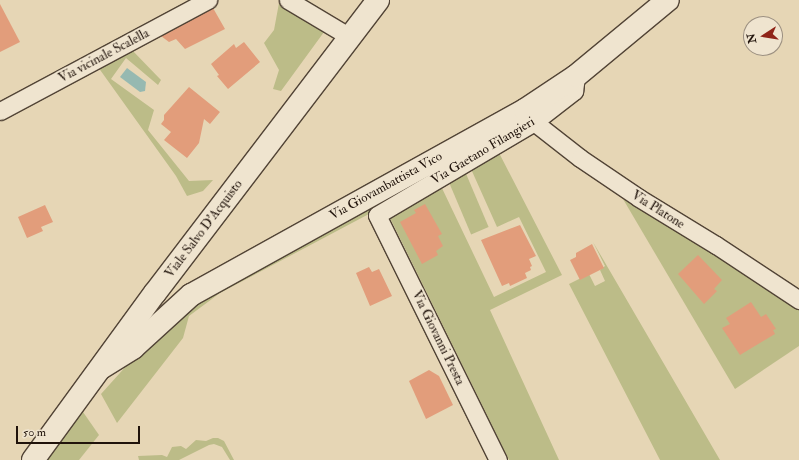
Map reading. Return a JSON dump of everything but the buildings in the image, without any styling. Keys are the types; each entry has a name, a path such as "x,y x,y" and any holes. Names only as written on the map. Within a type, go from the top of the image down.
{"street":[{"name":"Via vicinale Scalella","path":"0,111 208,0"},
{"path":"288,0 350,37"},
{"name":"Viale Salvo D'Acquisto","path":"33,460 156,293 378,0"},
{"name":"Via Giovambattista Vico","path":"101,368 133,348 191,295 530,116 668,0"},
{"name":"Via Gaetano Filangieri","path":"377,216 530,116"},
{"name":"Via Platone","path":"530,116 580,158 639,198 716,245 799,300"},
{"name":"Via Giovanni Presta","path":"377,216 498,460"},
{"path":"156,293 174,300 191,295"}],"green space":[{"path":"279,3 324,32 281,91 273,89 279,70 264,43 274,30"},
{"path":"130,48 161,80 158,85 126,58 111,79 154,110 148,130 189,181 213,180 203,191 187,196 176,176 98,67"},
{"path":"497,149 562,275 490,310 559,460 509,460 389,216 440,184 494,297 546,272 519,217 497,227 471,169"},
{"path":"439,165 384,206 220,293 189,316 183,338 117,423 101,394 137,354 188,310 215,292"},
{"path":"464,169 489,227 471,234 447,176"},
{"path":"623,199 799,306 799,346 735,389"},
{"path":"593,242 720,460 660,460 569,284 589,274 595,286 605,281 600,270 605,266"},
{"path":"83,412 99,435 79,460 46,460"},
{"path":"213,438 218,438 224,441 234,460 230,460 222,447 214,444 179,460 139,460 138,456 162,455 167,457 172,447 181,446 186,449 196,440 206,441"}],"water":[{"path":"127,68 146,82 145,91 140,92 120,77"}]}
